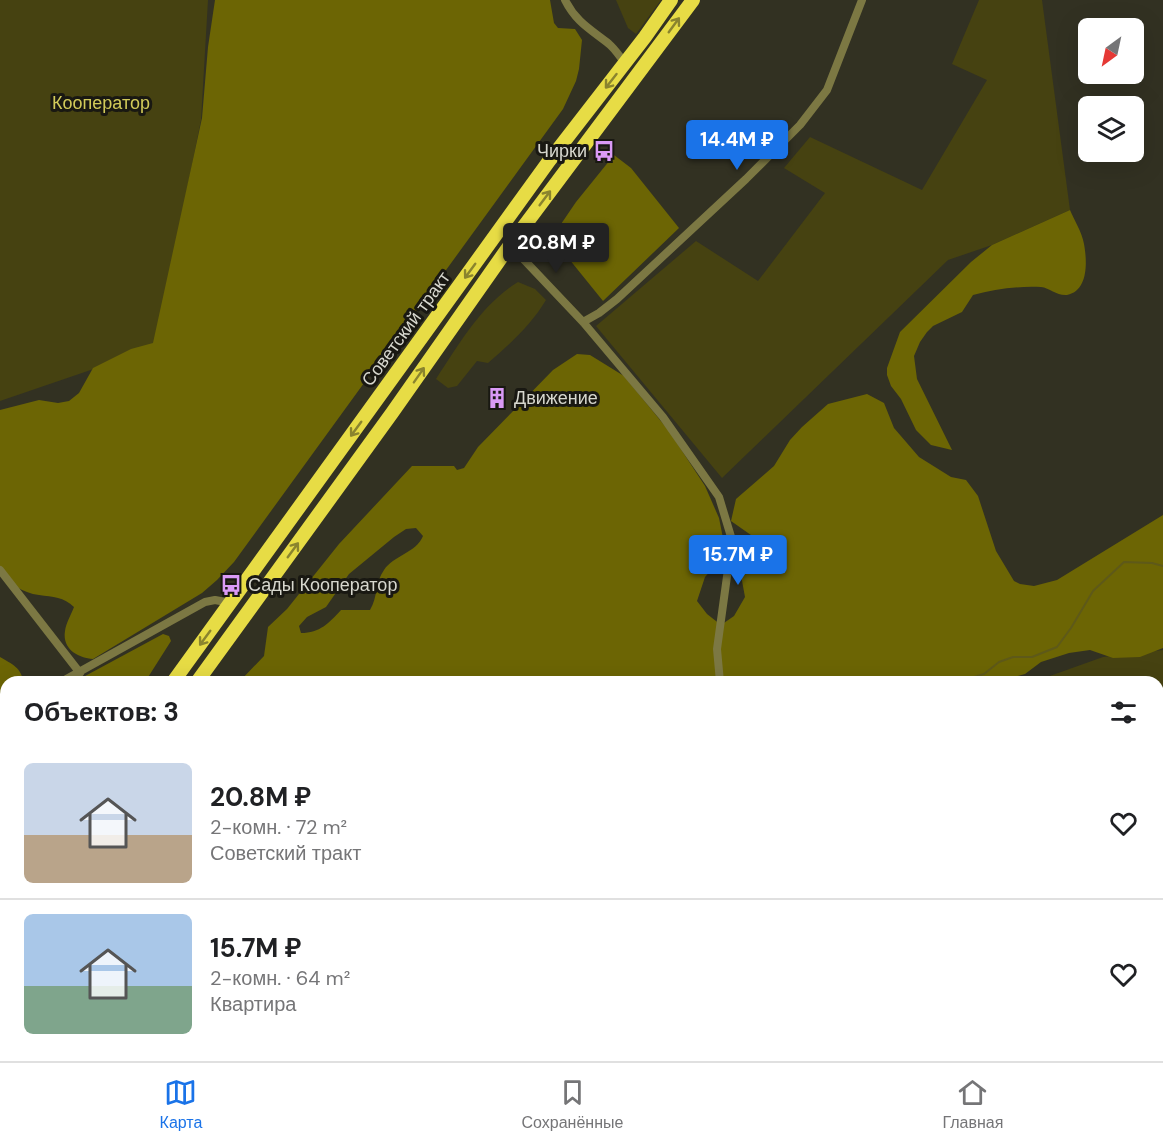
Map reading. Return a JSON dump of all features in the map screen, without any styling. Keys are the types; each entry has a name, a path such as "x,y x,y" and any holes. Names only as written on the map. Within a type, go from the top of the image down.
{"highway":[{"name":"Советский тракт","path":"177,676 549,160 671,0"},
{"name":"Советский тракт","path":"201,676 392,413 510,245 693,0"}],"street":[{"path":"564,0 571,14 592,33 611,45 625,63"},
{"path":"583,321 599,313 617,299 746,179 800,125 827,90 862,0"},
{"path":"510,245 583,321 663,417 719,497 732,540 717,649 719,676"},
{"path":"0,570 80,673"},
{"path":"74,676 205,602 215,600 231,603"}],"green space":[{"name":"Кооператор","path":"0,0 208,0 201,120 155,348 0,401"},
{"path":"616,0 661,0 636,34 628,28"},
{"path":"979,0 1042,0 1070,210 992,245 948,260 722,478 596,326 696,241 758,281 825,193 784,168 810,137 922,190 987,80 952,64"},
{"path":"518,282 535,289 546,300 534,318 504,349 488,363 477,361 457,386 448,388 436,379 453,352 482,313"},
{"path":"1163,650 1163,676 1050,676 1103,657"}],"shaded area":[{"path":"215,0 550,0 554,23 558,28 575,29 582,40 579,69 563,109 234,562 202,593 93,659 87,658 72,651 66,643 66,628 74,607 62,599 22,590 0,570 0,410 39,400 58,403 69,401 79,393 93,368 131,349 153,343 202,118 208,47"},
{"path":"614,155 631,168 679,228 603,301 565,254 568,238 559,227"},
{"path":"1070,210 1082,235 1086,258 1085,274 1079,288 1067,295 1041,287 1023,287 973,295 962,312 933,326 920,342 914,356 917,379 952,450 931,445 916,430 887,375 887,368 900,332 971,262 992,245"},
{"path":"577,354 590,355 624,376 669,431 705,486 719,518 726,553 705,577 697,601 707,614 721,625 734,616 745,597 740,570 748,558 761,546 758,540 731,521 736,499 774,466 790,440 828,404 867,394 884,403 894,428 919,457 951,477 966,480 978,496 996,551 1014,581 1020,584 1034,586 1057,580 1163,515 1163,648 1140,657 1113,658 1090,650 1069,653 1041,662 1025,674 1018,676 245,676 264,656 268,627 287,609 339,544 412,466 454,466 457,470 464,468 478,447 553,370","holes":["416,528 423,536 420,542 384,570 370,610 341,610 319,629 301,633 299,626 307,617 326,607 349,574 394,537 406,529"]},
{"path":"163,634 169,636 171,641 149,676 85,676"},
{"path":"0,657 12,664 21,676 0,676"}],"waterway":[{"path":"978,676 984,674 999,662 1013,657 1032,657 1057,647 1093,591 1124,562 1152,563 1163,566"}],"place":[{"name":"Чирки","path":"604,151"},
{"name":"Движение","path":"497,398"},
{"name":"Сады Кооператор","path":"231,585"}]}
